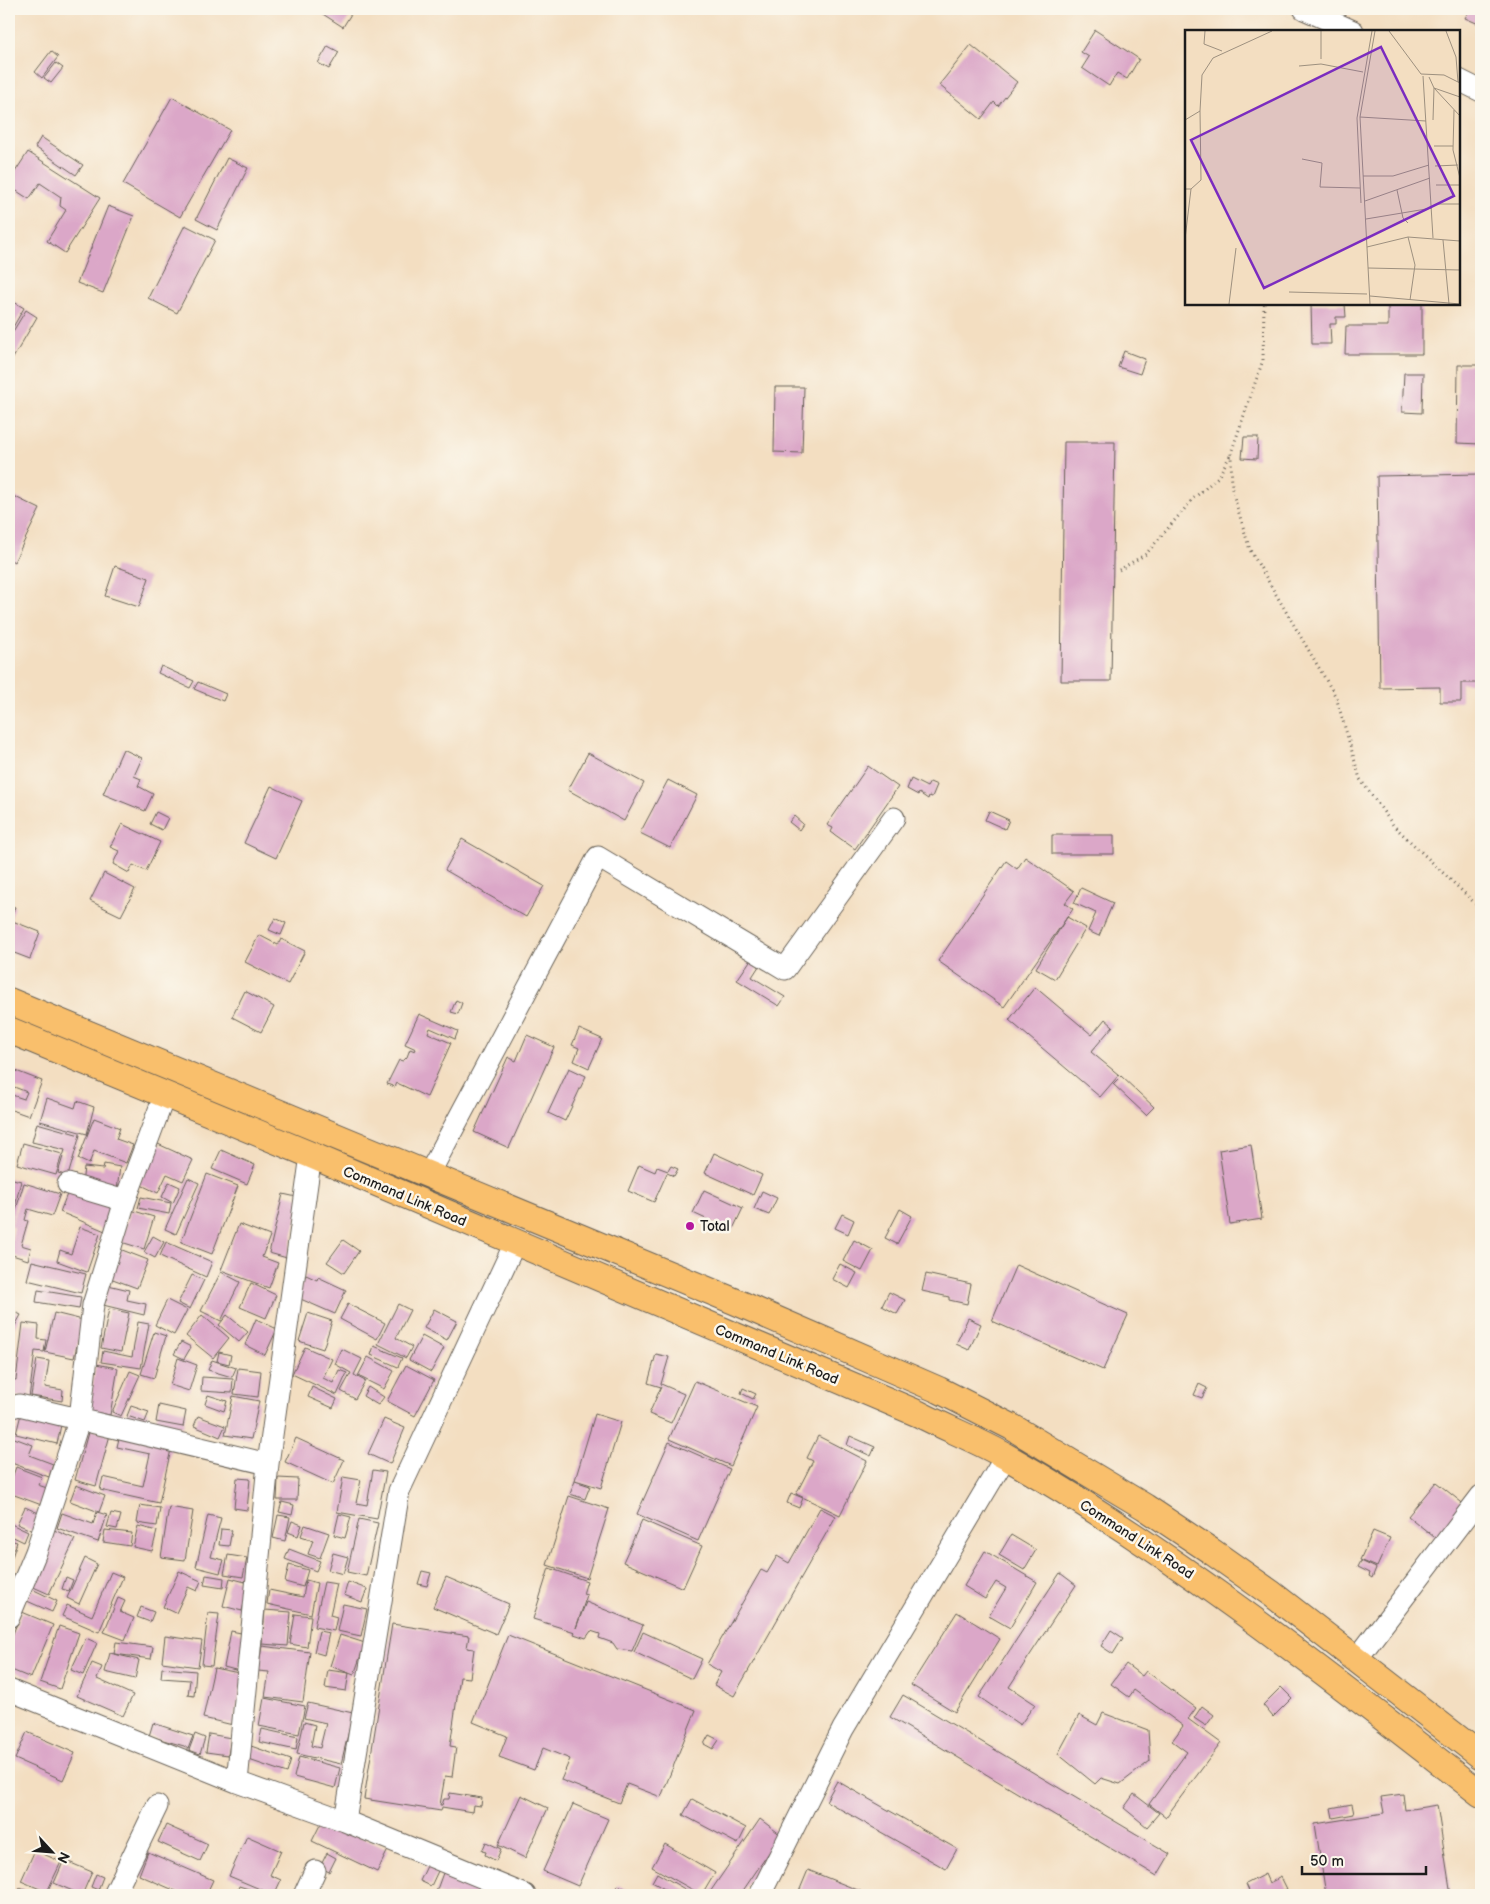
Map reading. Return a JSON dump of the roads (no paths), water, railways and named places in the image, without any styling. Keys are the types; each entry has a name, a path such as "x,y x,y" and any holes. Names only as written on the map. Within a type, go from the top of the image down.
{"main road":[{"name":"Command Link Road","path":"9,1001 734,1301 939,1390 1012,1427 1145,1507 1211,1550 1272,1594 1481,1756"},
{"name":"Command Link Road","path":"9,1030 311,1155 919,1414 1006,1456 1088,1506 1221,1596 1320,1668 1481,1794"}],"street":[{"path":"1304,9 1351,30"},
{"path":"1460,80 1481,91"},
{"path":"430,1174 598,857 785,969 894,818"},
{"path":"9,1617 36,1552 80,1418 92,1305 125,1201 165,1094"},
{"path":"237,1782 268,1464 311,1155"},
{"path":"68,1184 125,1201"},
{"path":"345,1820 399,1491 515,1243"},
{"path":"9,1408 19,1404 268,1464"},
{"path":"760,1895 843,1729 1006,1456"},
{"path":"1356,1660 1481,1496"},
{"path":"9,1690 237,1782 345,1820 525,1895"},
{"path":"114,1895 157,1806"},
{"path":"304,1895 315,1871"}],"place":[{"name":"Total","path":"690,1226"}]}
